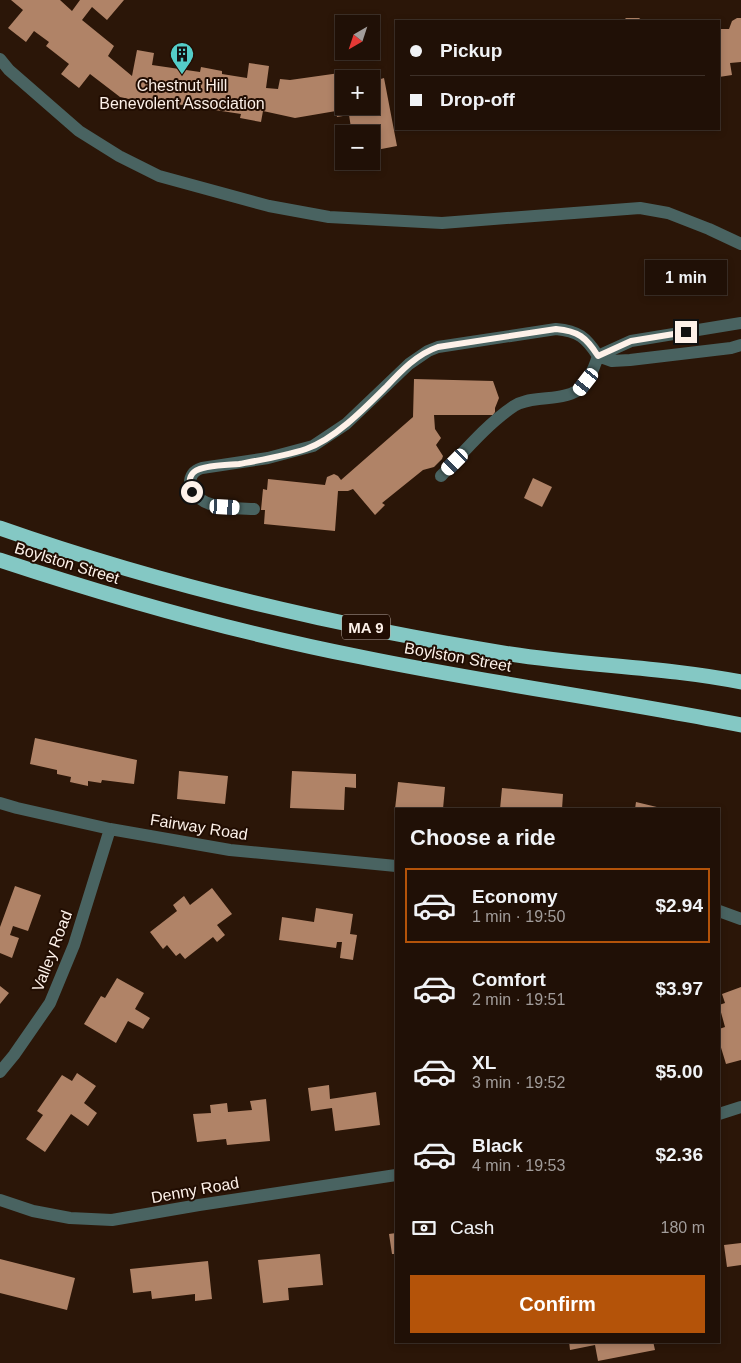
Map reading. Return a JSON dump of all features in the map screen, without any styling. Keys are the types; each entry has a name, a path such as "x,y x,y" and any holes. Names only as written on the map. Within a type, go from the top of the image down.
{"highway":[{"name":"Boylston Street","path":"0,528 137,571 283,610 513,654 683,672 741,682"},
{"name":"Boylston Street","path":"0,560 171,612 322,649 425,670 741,725"}],"street":[{"path":"0,59 9,70 79,132 119,156 159,176 269,206 329,218 442,223 640,208 668,214 709,229 741,244"},
{"path":"441,476 483,433 512,407 526,400 564,397 579,391 593,370 598,356 631,341 741,323"},
{"path":"254,509 219,506 202,500 195,496 190,488 191,475 202,468 248,462 313,446 346,424 409,364 434,348 556,329 569,330 578,334 592,346 598,356 612,361 731,348 741,345"},
{"name":"Fairway Road","path":"0,803 110,829 230,850 395,866"},
{"name":"Valley Road","path":"0,1072 50,1003 74,945 110,829"},
{"path":"720,911 741,919"},
{"path":"720,1114 741,1107"},
{"name":"Denny Road","path":"0,1200 33,1211 70,1218 112,1220 395,1175"}],"building":[{"name":"Chestnut Hill Benevolent Association","path":"11,0 60,0 72,11 80,0 124,0 107,20 92,7 82,20 114,46 108,56 132,76 137,50 154,53 152,65 200,72 201,67 222,71 222,74 247,78 249,63 269,66 266,88 278,89 280,79 290,80 335,74 335,111 295,118 263,111 261,122 240,118 241,114 176,104 175,110 163,108 164,104 150,102 150,105 129,102 129,99 120,97 90,74 79,88 61,74 69,64 46,46 49,42 34,31 26,42 8,28 23,10"},
{"path":"626,18 639,18 642,20 624,20"},
{"path":"741,18 741,62 730,63 732,75 720,77 720,29 729,29 732,21"},
{"name":"Chestnut Hill Benevolent Association","path":"384,78 397,146 380,149 380,125 351,125 349,115 380,115 380,79"},
{"path":"414,379 493,381 499,398 495,412 493,415 434,415 435,429 441,438 436,445 443,456 442,459 434,467 423,470 382,503 385,505 375,515 353,489 338,491 335,531 264,524 265,510 261,510 263,489 267,490 268,479 325,485 327,477 334,474 341,480 413,417"},
{"path":"533,478 552,487 542,507 524,498"},
{"path":"35,738 137,760 134,784 102,780 101,783 88,781 88,786 70,782 71,777 57,774 57,770 30,764"},
{"path":"179,771 228,776 225,804 177,799"},
{"path":"292,771 356,774 356,788 345,787 344,810 290,808"},
{"path":"398,782 445,787 443,808 395,808"},
{"path":"502,788 563,794 562,808 500,808"},
{"path":"636,802 661,808 635,808"},
{"path":"15,886 41,895 28,931 13,926 10,935 19,938 12,958 0,953 0,927"},
{"path":"212,888 232,914 217,925 225,935 217,942 213,937 185,959 180,953 176,956 167,945 163,949 150,932 177,911 173,905 184,896 190,905"},
{"path":"316,908 353,914 350,934 357,935 353,960 340,958 342,942 337,942 336,948 279,940 282,917 314,922"},
{"path":"117,978 144,993 135,1009 150,1018 143,1029 128,1021 116,1043 84,1024 101,996 105,998"},
{"path":"0,986 9,993 0,1004"},
{"path":"741,987 741,1060 726,1064 720,1044 720,1029 725,1027 720,1009 720,1005 725,1003 722,994"},
{"path":"77,1073 96,1086 84,1103 97,1113 88,1126 71,1114 45,1152 26,1139 43,1115 37,1111 62,1075 72,1081"},
{"path":"329,1085 330,1099 376,1092 380,1125 335,1131 332,1108 311,1111 308,1088"},
{"path":"266,1099 270,1141 227,1145 226,1139 197,1142 193,1114 211,1113 210,1105 227,1103 228,1112 252,1110 250,1101"},
{"path":"395,1233 395,1254 392,1254 389,1234"},
{"path":"741,1243 741,1265 727,1267 724,1245"},
{"path":"320,1254 323,1285 288,1288 289,1300 263,1303 258,1260"},
{"path":"0,1259 75,1278 67,1310 0,1293"},
{"path":"208,1261 212,1299 195,1301 195,1294 152,1299 151,1291 133,1293 130,1269"},
{"path":"569,1343 653,1343 655,1350 598,1361 595,1345 570,1350"}],"place":[{"name":"Chestnut Hill Benevolent Association","path":"182,75"}],"route":[{"path":"192,492 190,488 191,475 202,468 239,464 294,452 313,446 327,438 374,399 409,364 428,351 438,347 556,329 569,330 578,334 592,346 598,356 631,341 686,332"}]}
